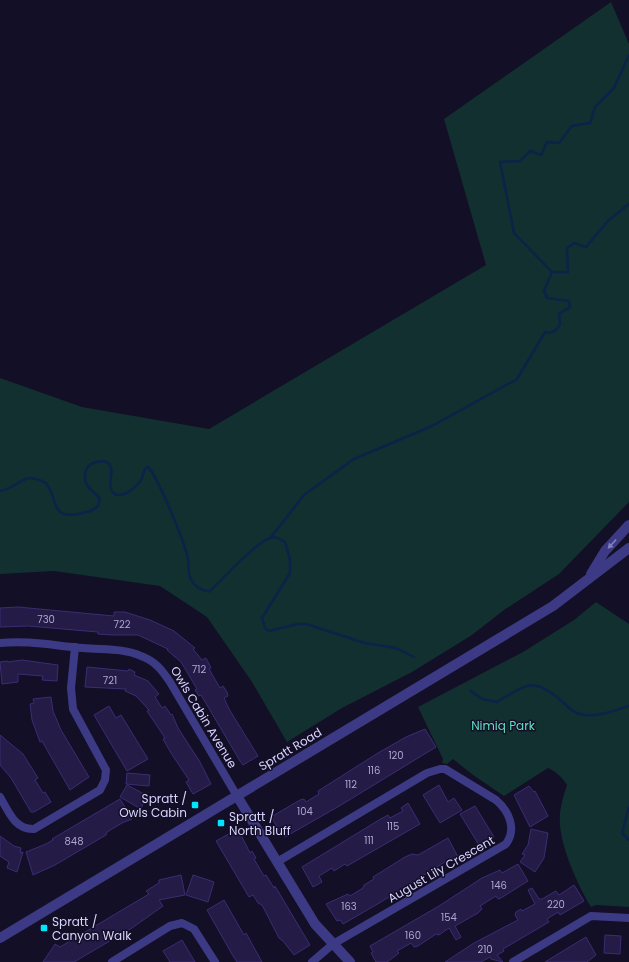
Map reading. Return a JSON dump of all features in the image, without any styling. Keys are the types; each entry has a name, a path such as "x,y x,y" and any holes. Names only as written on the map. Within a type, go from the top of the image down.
{"street":[{"name":"Spratt Road","path":"590,577 605,551 629,526"},
{"name":"Spratt Road","path":"0,938 553,606 573,592 590,577 622,555 629,548"},
{"name":"Owls Cabin Avenue","path":"0,643 29,643 133,653 157,664 170,682 237,796"},
{"path":"0,797 18,825 28,829 34,829 100,790 104,785 106,770 73,709 71,688 75,647"},
{"name":"August Lily Crescent","path":"277,862 434,770 445,769 496,800 506,810 511,829 511,835 506,844 333,944 312,962"},
{"path":"237,796 316,924 350,962"},
{"path":"513,962 591,916 629,918"},
{"path":"112,962 170,926 182,923 194,929 215,962"}],"green space":[{"path":"611,2 629,44 629,502 559,574 504,610 472,635 412,672 342,708 287,742 252,682 207,617 160,586 54,571 0,574 0,378 82,407 209,429 486,265 444,119"},
{"name":"Nimiq Park","path":"596,602 629,624 629,907 596,905 591,907 574,874 565,849 560,824 560,813 567,785 559,775 548,768 504,796 473,775 453,759 447,764 442,763 443,759 418,707 523,652 574,620"}],"building":[{"path":"18,607 114,616 114,612 125,612 150,620 174,631 195,648 193,649 202,660 206,658 211,668 209,669 220,688 223,686 227,692 228,696 224,698 229,709 258,756 243,765 201,695 199,696 195,690 197,689 181,662 167,650 168,649 138,635 98,634 98,632 28,626 0,627 0,608"},
{"path":"22,660 58,665 57,681 42,680 43,676 18,674 18,682 2,684 0,662"},
{"path":"87,667 128,671 129,669 135,672 134,675 148,681 159,694 155,697 162,708 165,706 171,715 172,714 178,728 200,762 211,784 193,794 186,782 189,780 163,739 165,738 147,711 149,710 136,696 125,691 126,689 85,687"},
{"path":"51,697 53,711 61,730 89,777 70,790 42,741 40,742 32,720 30,704 34,703 33,699"},
{"path":"109,706 116,718 121,715 148,759 127,771 94,715"},
{"path":"425,729 436,747 285,837 283,834 282,835 271,817 300,800 304,799 306,802 319,794 318,791 378,753 406,737"},
{"path":"0,735 23,754 38,778 35,780 51,802 34,812 31,812 11,778 0,765"},
{"path":"127,773 150,775 149,786 126,784"},
{"path":"127,785 146,795 141,809 120,797"},
{"path":"439,785 448,802 454,798 462,810 440,823 423,795"},
{"path":"529,786 534,792 535,791 548,816 530,827 514,795"},
{"path":"120,799 132,819 122,823 107,832 106,835 55,865 33,875 26,852 46,844"},
{"path":"408,803 420,824 347,866 345,864 334,871 332,868 319,876 322,882 313,887 302,867 388,815 390,818 403,811 401,808"},
{"path":"475,806 494,837 479,845 460,814"},
{"path":"531,829 548,833 544,858 535,872 520,862 525,855 522,854 528,845"},
{"path":"234,831 235,833 239,831 250,853 252,851 256,858 254,859 264,876 266,875 274,888 275,886 310,945 294,955 279,938 262,905 258,903 253,895 249,897 216,841"},
{"path":"0,836 14,846 21,848 20,853 23,852 17,872 7,868 9,862 0,856"},
{"path":"448,838 458,857 452,861 451,858 343,924 340,920 337,921 326,904 348,894 350,896 374,879 373,877 405,857 412,854 418,855"},
{"path":"518,864 528,881 501,898 498,899 496,896 480,906 482,909 478,913 455,926 461,937 456,940 449,928 439,935 436,934 418,946 414,947 411,943 397,951 399,953 387,962 376,962 371,953 373,952 370,946 439,906 482,878 500,870 502,873"},
{"path":"181,875 185,895 159,900 163,906 132,928 74,962 43,962 55,944 60,947 149,894 146,891 159,883 159,880"},
{"path":"193,875 214,882 208,902 186,895"},
{"path":"574,885 584,901 560,915 558,912 547,919 549,922 503,949 504,951 497,955 503,962 491,959 490,957 481,962 445,962 474,943 518,920 515,915 516,912 521,909 522,911 535,904 528,890 532,888 539,899 542,899 556,891 559,895"},
{"path":"224,900 244,935 246,933 262,962 237,962 233,956 207,910"},
{"path":"605,935 621,936 620,954 604,953"},
{"path":"586,937 596,955 587,962 545,962"},
{"path":"182,940 195,962 170,962 163,951"}],"waterway":[{"path":"552,272 514,233 500,162 520,161 530,151 541,155 547,142 559,143 572,126 590,123 595,107 614,88 629,55"},
{"path":"271,537 304,495 354,459 432,426 517,379 545,332 550,333 556,330 560,324 559,314 570,307 569,301 547,298 544,291 552,272 568,272 567,248 574,243 586,247 608,221 629,204"},
{"path":"0,491 26,479 38,479 46,483 50,489 56,507 59,511 63,514 69,515 78,514 89,512 96,508 100,499 86,483 85,472 90,465 101,461 108,463 111,470 110,483 112,491 118,495 122,495 130,491 142,479 145,469 148,467 158,483 176,523 185,547 190,578 197,587 205,591 210,591 256,547 270,538 278,538 285,542 290,560 290,573 262,618 265,628 269,631 298,624 306,624 365,643 396,648 414,657"},
{"path":"471,691 482,699 497,702 516,690 524,687 538,686 554,695 573,711 584,715 601,714 629,706"},
{"path":"629,807 622,833 629,840"}],"place":[{"name":"Spratt / Owls Cabin","path":"195,805"},
{"name":"Spratt / North Bluff","path":"221,823"},
{"name":"Spratt / Canyon Walk","path":"44,928"}]}
